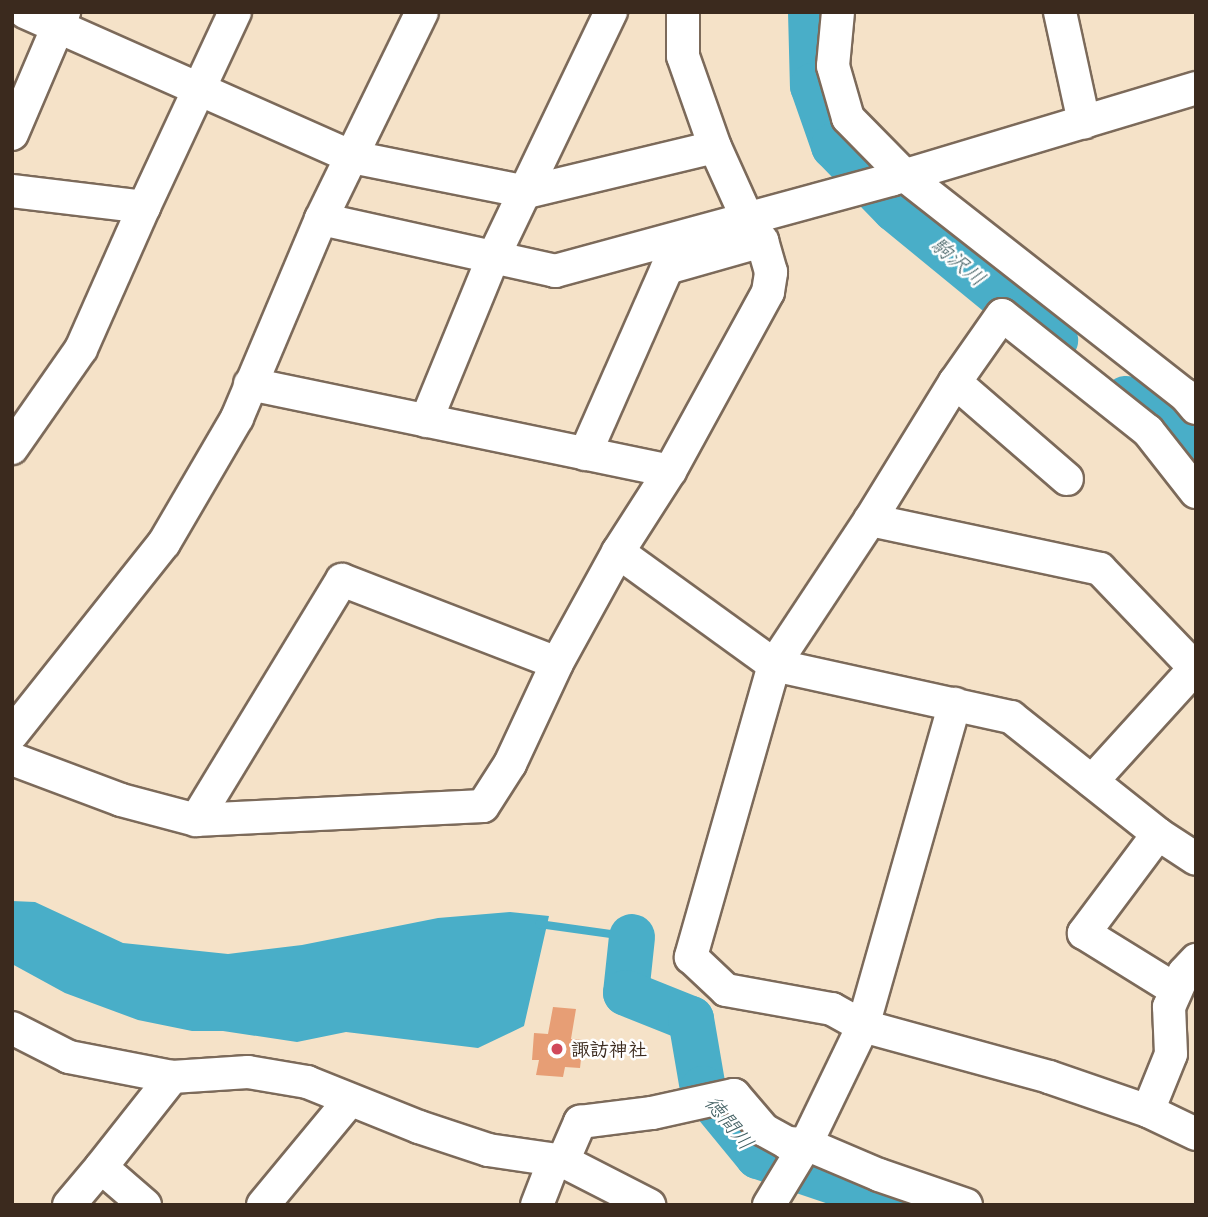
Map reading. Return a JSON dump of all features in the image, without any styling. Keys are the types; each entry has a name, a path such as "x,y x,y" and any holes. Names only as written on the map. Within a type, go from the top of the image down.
{"street":[{"path":"25,12 61,19 200,90 352,157 527,192 715,147"},
{"path":"12,448 81,349 235,12"},
{"path":"12,734 164,543 237,418 321,219 422,12"},
{"path":"426,421 493,258 527,192 611,12"},
{"path":"12,759 121,800 196,820 483,806 510,764 557,663 618,552 670,471 768,292 771,272 755,230 715,147 683,56 683,12"},
{"path":"838,12 834,66 848,118 899,177 1185,395 1196,408"},
{"path":"1060,12 1084,122"},
{"path":"12,134 61,19"},
{"path":"585,453 667,268 829,197 1196,88"},
{"path":"12,191 144,207"},
{"path":"321,219 555,271 755,230"},
{"path":"1196,492 1148,431 1002,315 954,383 870,520 774,665 691,957 726,990 832,1009 863,1026 975,1055 1148,1111 1196,1134"},
{"path":"954,383 1067,479"},
{"path":"250,384 670,471"},
{"path":"870,520 1100,569 1195,668 1092,781"},
{"path":"618,552 774,665 1011,717 1158,834 1196,859"},
{"path":"196,820 342,580 557,663"},
{"path":"775,1197 803,1149 863,1026 955,704"},
{"path":"1158,834 1084,933 1176,990"},
{"path":"1148,1111 1171,1054 1169,1007 1184,973 1196,960"},
{"path":"12,1028 69,1057 172,1077 248,1072 307,1082 488,1150 558,1161 649,1205"},
{"path":"69,1205 172,1077"},
{"path":"537,1205 580,1122 710,1102 734,1095 764,1130 788,1143 966,1205"},
{"path":"263,1205 350,1100"},
{"path":"101,1167 145,1205"}],"water":[{"path":"12,901 35,902 123,943 228,954 302,945 438,918 510,912 549,916 524,1026 478,1048 346,1032 297,1042 223,1031 192,1031 138,1020 65,993 12,964"}],"building":[{"path":"553,1007 576,1009 571,1039 583,1040 580,1068 565,1067 563,1077 536,1075 539,1060 532,1060 534,1033 548,1034"}],"waterway":[{"name":"駒沢川","path":"811,12 813,86 834,146 895,209 1055,340"},
{"name":"駒沢川","path":"1126,399 1196,458"},
{"path":"539,924 632,937"},
{"name":"徳間川","path":"632,937 626,993 691,1019 703,1089 758,1156 904,1205"}],"place":[{"name":"諏訪神社","path":"557,1049"}]}
